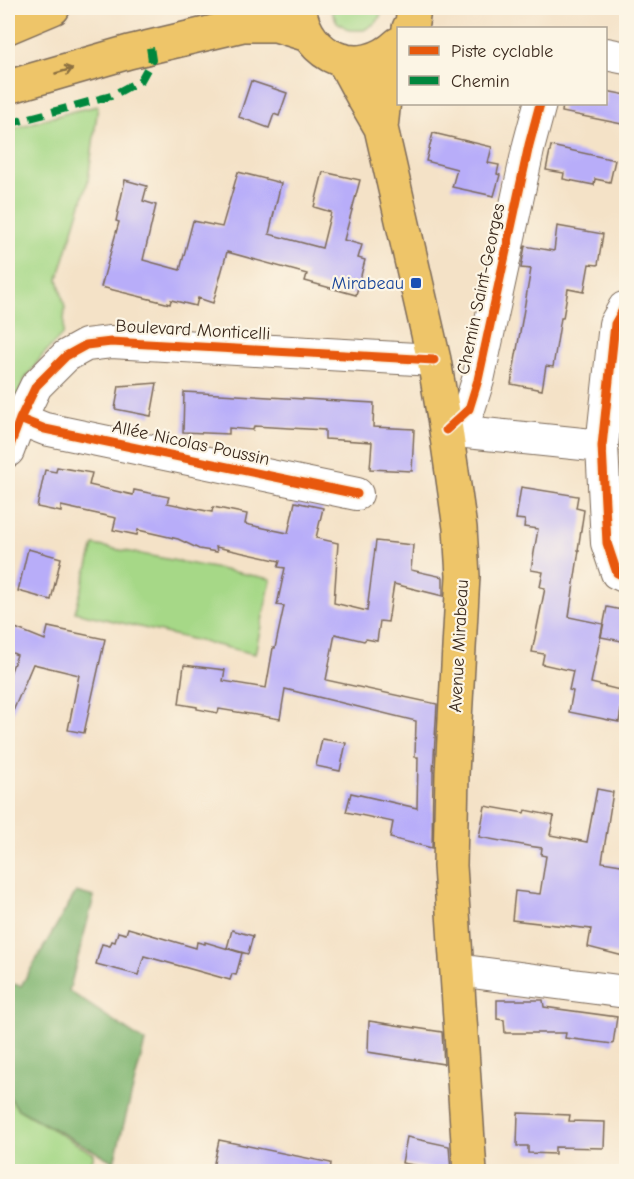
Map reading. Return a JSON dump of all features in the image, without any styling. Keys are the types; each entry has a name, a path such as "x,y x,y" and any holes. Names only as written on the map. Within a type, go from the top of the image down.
{"main road":[{"path":"8,27 53,8"},
{"path":"409,27 412,23 414,8"},
{"path":"8,87 129,52 243,25 276,25 303,21 317,46 329,55 359,62 375,59 397,42"},
{"path":"381,128 397,51"},
{"path":"343,60 381,128"},
{"name":"Avenue Mirabeau","path":"381,128 434,360 460,528 463,576 452,774 450,866 470,1172"}],"street":[{"path":"607,54 627,58"},
{"name":"Chemin Saint-Georges","path":"446,430 469,409 478,381 540,105"},
{"path":"627,308 624,308 615,324 602,446 607,543 617,573 627,577"},
{"name":"Boulevard Monticelli","path":"8,451 36,386 66,356 86,345 111,342 434,360"},
{"name":"Allée Nicolas Poussin","path":"20,419 45,429 357,494"},
{"path":"446,430 602,446"},
{"path":"457,970 627,992"}],"green space":[{"path":"330,8 384,8 377,22 364,30 349,30 337,22"},
{"path":"98,106 88,181 58,279 65,308 63,334 42,356 25,379 8,414 8,130"},
{"path":"94,545 271,579 255,654 75,612"},
{"path":"76,892 94,897 69,991 145,1042 114,1162 18,1109 8,1095 8,983 21,986"},
{"path":"8,1095 18,1109 94,1154 89,1171 8,1171"}],"building":[{"path":"251,81 287,93 279,116 274,114 269,128 239,117"},
{"path":"607,91 627,95 627,125 562,112 563,105 607,105"},
{"path":"433,133 492,147 488,163 499,165 497,174 500,175 494,196 452,187 457,169 426,161"},
{"path":"551,146 615,160 610,182 595,179 594,185 563,179 564,173 546,170"},
{"path":"238,172 281,183 269,234 322,248 331,212 314,207 323,172 360,180 344,240 362,245 358,258 365,260 356,295 305,281 307,274 227,252 213,303 198,298 196,306 171,300 170,304 101,287 119,222 116,221 125,180 147,186 143,201 156,205 143,260 180,270 193,221 222,227"},
{"path":"557,226 603,234 598,265 589,264 584,292 568,289 553,367 546,366 542,390 511,384 531,269 521,268 525,246 554,251"},
{"path":"157,383 151,416 115,409 119,386"},
{"path":"184,392 374,403 373,427 414,429 412,471 370,469 372,442 325,439 325,430 254,426 253,430 229,428 229,434 183,432"},
{"path":"57,467 92,473 89,485 133,495 134,490 169,497 167,503 212,512 213,507 247,514 245,524 288,533 295,502 323,508 316,538 338,543 334,603 367,611 376,541 413,545 411,570 443,577 443,596 394,584 388,622 380,621 377,641 366,639 364,641 335,634 326,680 437,704 432,848 390,838 393,822 346,812 351,793 417,808 416,721 285,689 280,719 219,709 218,713 179,704 184,665 225,670 223,681 266,688 284,606 277,605 285,568 278,567 280,561 216,547 217,552 199,549 178,539 138,530 137,535 113,530 116,518 61,506 61,512 37,507 45,470 56,472"},
{"path":"521,487 578,496 576,508 584,510 569,617 603,624 591,683 624,691 619,722 569,712 573,691 569,690 573,671 542,664 544,654 532,652 545,588 540,587 543,572 531,570 538,529 524,527 525,520 516,519"},
{"path":"28,549 61,558 51,600 18,591"},
{"path":"607,607 627,611 627,642 601,637"},
{"path":"8,625 45,640 48,627 105,639 84,733 68,730 79,675 33,664 8,723 8,679 17,655 8,651"},
{"path":"322,739 346,743 340,771 316,766"},
{"path":"597,789 613,792 602,862 627,866 627,903 623,927 627,928 627,957 588,947 591,929 512,920 515,891 540,894 546,856 541,855 542,848 479,837 485,806 554,816 550,835 587,842"},
{"path":"128,928 196,948 197,942 205,944 205,942 242,953 236,975 232,974 230,980 144,956 138,975 96,964 102,944 110,946 112,941 115,942 118,932 126,934"},
{"path":"232,930 253,936 248,954 227,948"},
{"path":"497,1000 543,1000 544,1007 617,1017 613,1044 565,1038 566,1033 505,1033 504,1020 497,1019"},
{"path":"369,1021 442,1032 444,1064 368,1052"},
{"path":"518,1113 570,1115 569,1121 605,1122 604,1148 555,1147 555,1154 528,1153 528,1146 517,1146"},
{"path":"407,1137 449,1146 451,1172 402,1163"},
{"path":"219,1140 331,1163 330,1172 212,1172"}],"marked path":[{"path":"8,124 111,96 141,80 152,60 150,47"}],"cycle path":[{"path":"446,430 469,409 478,380 540,105"},
{"path":"626,308 615,324 602,446 607,543 617,573 626,577"},
{"path":"8,451 36,386 66,356 86,345 111,342 434,360"},
{"path":"20,419 45,429 357,494"}],"place":[{"name":"Mirabeau","path":"416,283"}]}
